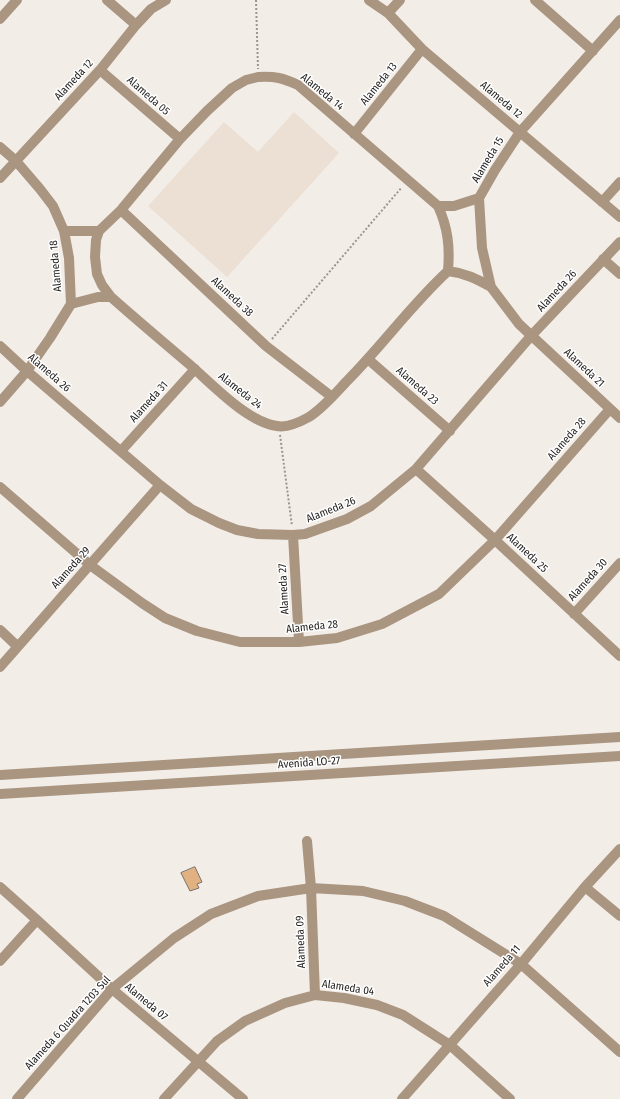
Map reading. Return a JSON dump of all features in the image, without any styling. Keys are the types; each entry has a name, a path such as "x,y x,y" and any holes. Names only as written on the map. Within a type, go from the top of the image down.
{"street":[{"path":"0,19 17,0"},
{"path":"107,0 136,25"},
{"name":"Alameda 12","path":"0,178 100,70 136,25 151,9 166,0"},
{"name":"Alameda 12","path":"369,0 388,13 422,49 620,217"},
{"path":"388,13 400,0"},
{"path":"535,0 593,51"},
{"name":"Alameda 15","path":"531,336 519,324 491,287 482,248 479,198 520,132 620,20"},
{"name":"Alameda 13","path":"354,134 422,49"},
{"name":"Alameda 05","path":"100,70 180,139"},
{"name":"Alameda 14","path":"99,231 121,210 180,139 232,88 246,80 258,77 271,77 284,79 298,85 407,181 438,206 444,219 448,234 450,252 448,270"},
{"name":"Alameda 18","path":"0,147 16,161 54,206 64,231 69,258 71,304 27,371 0,402"},
{"path":"602,202 620,182"},
{"path":"438,206 454,206 479,198"},
{"name":"Alameda 38","path":"121,210 266,346 332,397"},
{"path":"64,231 99,231"},
{"name":"Alameda 24","path":"99,231 96,240 95,257 97,274 102,285 111,297 237,406 263,423 279,427 298,423 321,409 369,360 424,295 448,270"},
{"name":"Alameda 26","path":"0,346 160,485 191,509 237,530 258,534 305,534 347,519 365,509 392,490 416,469 531,336 620,242"},
{"path":"603,259 620,274"},
{"path":"448,270 462,272 491,287"},
{"path":"71,304 98,297 111,297"},
{"name":"Alameda 21","path":"531,336 620,418"},
{"name":"Alameda 23","path":"369,360 450,431"},
{"name":"Alameda 31","path":"121,451 194,369"},
{"name":"Alameda 28","path":"0,487 90,565 164,618 197,631 240,642 299,642 337,638 382,624 439,594 494,540 610,409"},
{"name":"Alameda 25","path":"416,469 620,656"},
{"name":"Alameda 29","path":"0,667 160,485"},
{"name":"Alameda 27","path":"293,535 299,642"},
{"name":"Alameda 30","path":"574,614 620,563"},
{"path":"0,630 17,646"},
{"name":"Avenida LO-27","path":"0,775 620,736"},
{"name":"Avenida LO-27","path":"0,794 620,756"},
{"name":"Alameda 09","path":"307,841 311,888 315,995"},
{"name":"Alameda 11","path":"402,1099 521,964 585,887 620,849"},
{"name":"Alameda 07","path":"0,887 112,989 243,1099"},
{"path":"585,887 620,916"},
{"name":"Alameda 6 Quadra 1203 Sul","path":"17,1099 112,989 174,938 210,914 258,896 311,888 364,891 405,901 444,916 521,964 620,1052"},
{"path":"0,961 37,920"},
{"name":"Alameda 04","path":"164,1099 217,1041 245,1021 285,1003 315,995 344,998 377,1005 403,1015 450,1044 510,1099"}],"path":[{"path":"256,0 258,77"},
{"path":"266,346 407,181"},
{"path":"279,427 293,535"}],"shaded area":[{"path":"294,112 339,153 227,277 148,206 224,122 258,152"}],"building":[{"path":"195,867 202,882 197,884 199,888 190,891 181,873"}]}
